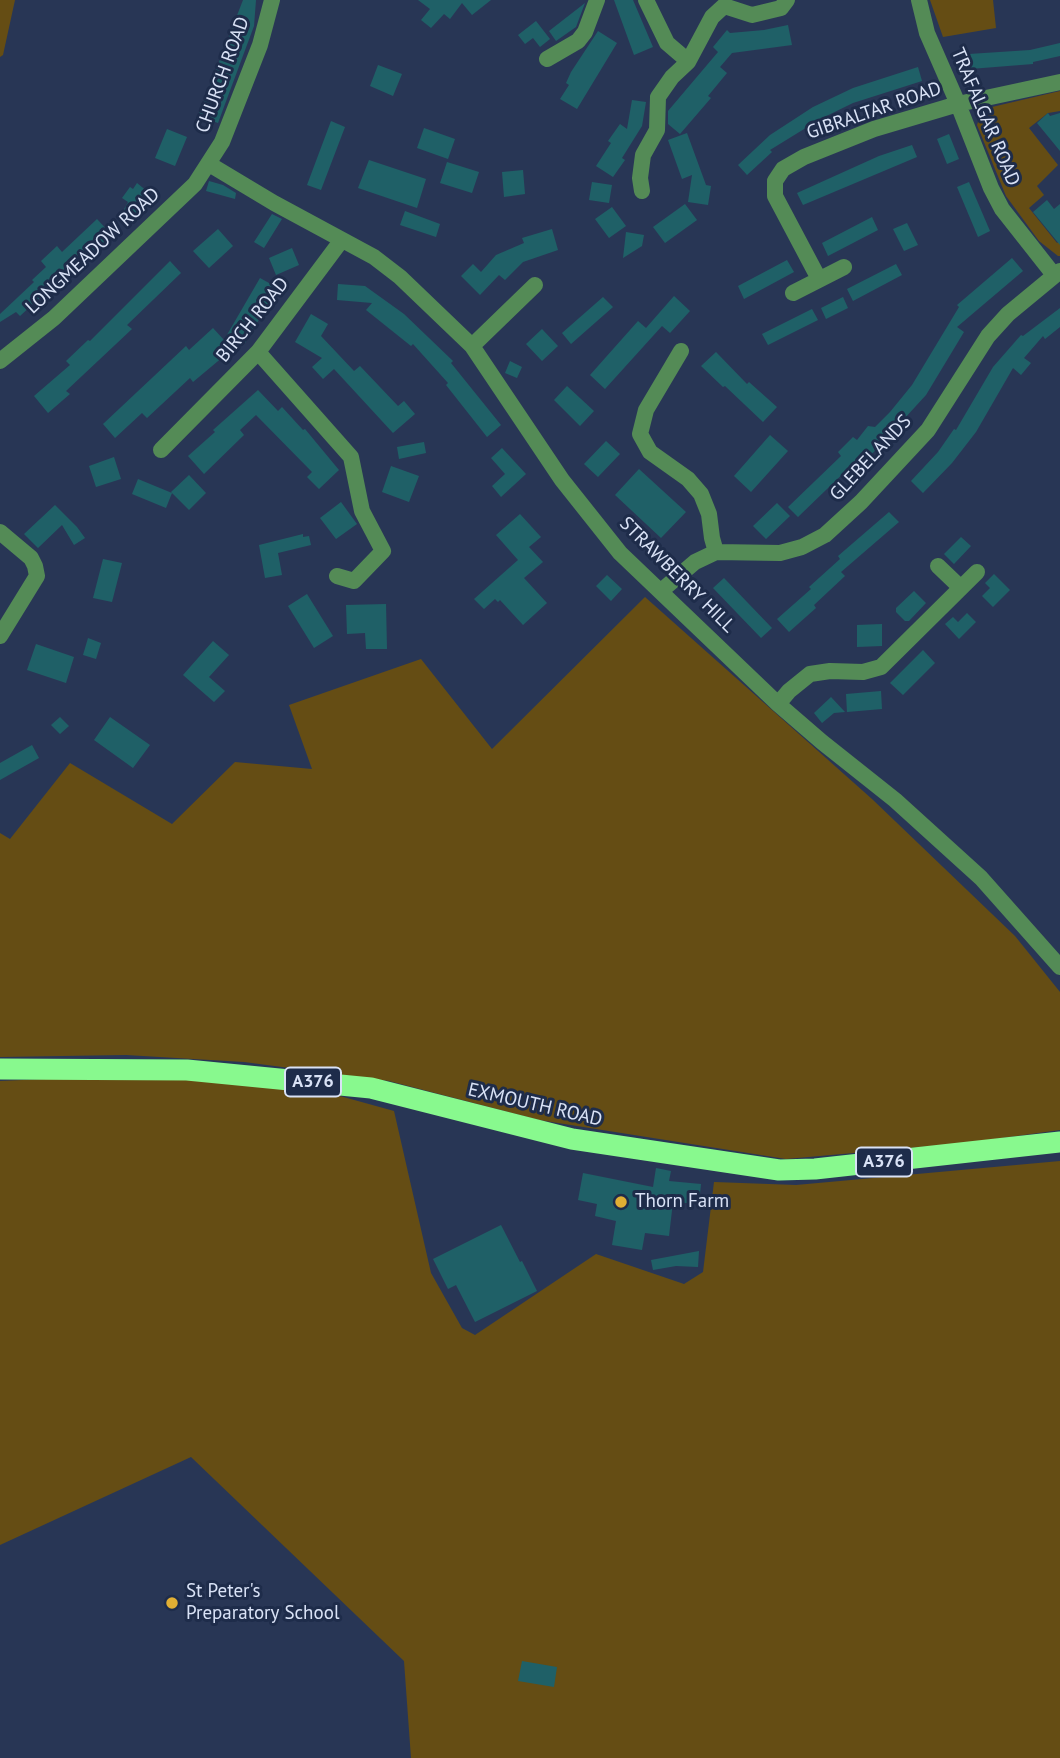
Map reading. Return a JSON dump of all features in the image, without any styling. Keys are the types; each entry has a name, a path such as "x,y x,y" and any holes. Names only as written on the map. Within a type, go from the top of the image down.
{"highway":[{"name":"EXMOUTH ROAD","path":"0,1069 187,1070 372,1088 572,1139 779,1170 892,1161 1060,1142"}],"street":[{"name":"CHURCH ROAD","path":"209,164 222,142 260,45 272,0"},
{"path":"547,58 578,41 585,32 597,0"},
{"path":"646,0 667,43 688,61"},
{"path":"642,191 640,177 643,155 657,130 658,97 688,61 722,3 752,15 781,8 787,0"},
{"name":"TRAFALGAR ROAD","path":"919,0 927,33 991,188 1002,209 1057,273"},
{"name":"GIBRALTAR ROAD","path":"819,279 775,196 775,181 783,169 804,157 874,129 958,104 1060,82"},
{"name":"STRAWBERRY HILL","path":"209,164 341,241 374,257 400,278 472,346 579,504 620,553 778,704 895,800 962,861 1060,967"},
{"name":"LONGMEADOW ROAD","path":"0,361 54,318 195,184 209,164"},
{"name":"BIRCH ROAD","path":"161,450 258,352 341,241"},
{"path":"793,293 844,267"},
{"name":"GLEBELANDS","path":"716,552 780,553 802,547 825,535 861,502 928,430 988,335 1007,314 1057,273"},
{"path":"472,346 534,285"},
{"path":"661,591 695,562 716,552 709,514 702,494 688,479 650,452 640,434 646,410 681,351"},
{"path":"258,352 351,457 362,512 383,551 354,581 337,576"},
{"path":"0,532 31,558 36,566 37,576 0,636"},
{"path":"938,566 961,588"},
{"path":"778,704 810,674 830,671 863,672 881,667 977,572"}],"shaded area":[{"path":"0,0 15,0 3,55 0,57"},
{"path":"930,0 993,0 996,28 943,37"},
{"path":"1060,91 1060,111 1048,113 1029,128 1058,165 1037,186 1044,195 1029,208 1057,243 1060,241 1058,256 1039,241 1006,196 977,125 981,113 992,107"},
{"path":"645,597 872,799 1015,936 1060,992 1060,1130 966,1143 786,1159 539,1120 389,1081 244,1062 126,1055 0,1057 0,833 10,839 70,763 172,824 235,762 312,769 289,705 421,659 492,749"},
{"path":"135,1075 329,1093 394,1111 431,1273 462,1328 475,1335 596,1254 684,1284 703,1272 714,1182 796,1185 1060,1161 1060,1758 411,1758 404,1661 191,1457 0,1545 0,1081"}],"building":[{"path":"243,0 256,0 254,26 218,123 198,116"},
{"path":"418,0 491,0 472,15 462,3 450,19 444,14 431,28 421,20 430,9"},
{"path":"614,0 633,0 653,47 634,55"},
{"path":"585,3 576,27 556,41 549,31"},
{"path":"536,21 550,39 540,47 533,38 525,44 518,35"},
{"path":"788,25 792,45 732,53 720,67 727,73 708,96 711,98 680,134 668,124 668,111 718,52 713,47 727,30 730,33"},
{"path":"598,31 617,43 577,109 560,99 569,85 566,83 571,72"},
{"path":"1060,43 1060,56 1033,64 970,69 969,54 1030,50"},
{"path":"378,65 402,74 393,96 370,86"},
{"path":"918,67 922,81 853,103 808,125 770,150 772,152 747,175 738,165 770,135 813,107 853,88"},
{"path":"632,100 646,102 642,126 613,177 596,166 620,124 627,129"},
{"path":"1048,113 1050,116 1060,113 1060,151 1037,123"},
{"path":"331,121 345,127 321,190 307,185"},
{"path":"424,128 455,139 448,159 417,148"},
{"path":"167,129 187,137 175,166 155,158"},
{"path":"687,133 706,185 711,186 708,205 688,202 692,175 682,179 668,140"},
{"path":"949,134 959,159 947,164 937,139"},
{"path":"912,145 917,157 803,205 797,193 879,156"},
{"path":"369,160 426,179 417,208 358,188"},
{"path":"447,162 479,172 472,193 440,183"},
{"path":"523,170 525,194 504,197 502,172"},
{"path":"209,181 236,193 235,199 206,191"},
{"path":"592,182 612,185 609,203 589,200"},
{"path":"969,182 990,231 978,237 957,187"},
{"path":"137,183 148,192 143,198 148,201 138,216 136,214 130,222 121,215 128,202 122,198 130,187 133,189"},
{"path":"1047,200 1054,209 1060,204 1060,245 1033,212"},
{"path":"685,204 697,220 665,243 653,227"},
{"path":"612,207 626,226 609,238 595,219"},
{"path":"405,211 440,224 436,237 400,225"},
{"path":"272,214 282,219 264,248 254,242"},
{"path":"872,217 878,230 828,256 822,243"},
{"path":"97,219 110,233 110,237 20,316 16,312 0,322 0,314 46,267 41,261 57,246 62,252"},
{"path":"907,223 918,245 904,251 893,229"},
{"path":"218,229 233,246 209,268 193,251"},
{"path":"552,229 558,250 523,262 505,280 499,275 480,295 461,276 473,264 481,272 496,255 524,243 522,238"},
{"path":"626,232 644,235 642,246 623,258"},
{"path":"292,248 299,265 276,275 269,258"},
{"path":"1012,258 1023,271 957,327 964,332 926,395 860,467 855,462 798,517 788,507 841,456 838,452 853,437 857,440 868,426 875,427 890,412 912,385 959,307 957,305"},
{"path":"787,260 794,272 744,299 738,286"},
{"path":"170,261 181,273 127,325 132,329 66,391 70,394 48,413 34,396 70,365 66,361 90,341"},
{"path":"896,264 902,275 853,301 847,289"},
{"path":"260,278 278,288 245,343 242,341 193,382 190,378 147,418 142,413 115,438 103,424 186,346 189,350 213,328 224,340"},
{"path":"338,284 365,286 404,314 453,361 451,363 501,425 487,437 446,385 448,383 413,344 411,346 366,310 372,303 337,300"},
{"path":"674,296 690,311 670,333 662,326 605,389 590,375 638,321 646,328"},
{"path":"603,297 613,307 571,344 562,333"},
{"path":"843,297 848,308 826,319 821,308"},
{"path":"1060,308 1060,327 1045,339 1043,336 1024,358 1031,363 1021,375 1013,368 976,432 952,463 923,493 911,481 938,452 954,429 956,430 993,367 1021,335"},
{"path":"812,309 818,320 768,345 762,334"},
{"path":"311,314 328,324 321,336 354,371 360,366 398,406 404,401 415,414 393,433 334,369 323,379 312,367 322,358 295,342"},
{"path":"542,329 558,346 542,361 526,344"},
{"path":"716,352 747,384 749,382 777,407 763,422 701,366"},
{"path":"510,361 522,367 517,378 505,373"},
{"path":"567,386 594,411 580,426 554,400"},
{"path":"258,390 278,411 282,407 303,430 305,429 339,470 319,489 307,477 312,472 256,415 240,430 244,435 204,474 188,456"},
{"path":"770,435 788,451 751,492 734,476"},
{"path":"606,441 620,454 598,477 584,464"},
{"path":"424,442 426,453 399,459 397,447"},
{"path":"502,448 526,474 501,497 492,486 505,474 491,458"},
{"path":"114,457 121,479 96,487 89,466"},
{"path":"391,466 419,476 409,502 382,492"},
{"path":"639,469 686,512 661,538 615,495"},
{"path":"189,475 206,493 189,510 171,492"},
{"path":"138,479 172,493 166,508 132,494"},
{"path":"341,502 357,524 336,539 320,518"},
{"path":"777,503 790,516 766,539 753,526"},
{"path":"55,505 85,538 74,545 62,525 38,548 24,534"},
{"path":"889,512 899,522 841,572 845,576 814,605 816,608 789,632 777,619 811,589 809,587 840,559 838,556"},
{"path":"520,514 541,537 529,547 543,562 524,578 547,603 523,625 500,600 498,602 495,599 484,609 474,599 518,560 496,535"},
{"path":"303,534 303,537 309,536 311,545 278,553 282,575 265,578 259,545"},
{"path":"961,537 971,546 954,564 944,554"},
{"path":"103,559 122,563 112,602 93,598"},
{"path":"994,574 1010,590 993,607 982,596 990,588 985,583"},
{"path":"607,575 622,589 611,601 596,586"},
{"path":"724,578 772,628 761,638 713,588"},
{"path":"914,591 926,603 909,621 905,621 896,612 896,608"},
{"path":"307,594 333,636 314,648 288,606"},
{"path":"386,604 387,649 366,649 365,633 347,634 346,605"},
{"path":"967,613 976,622 959,639 945,624 953,617 958,622"},
{"path":"882,624 882,646 857,647 857,625"},
{"path":"88,638 101,643 96,659 83,655"},
{"path":"213,641 229,655 209,677 225,691 214,702 183,675"},
{"path":"36,644 74,657 66,683 27,670"},
{"path":"923,650 935,663 903,695 890,683"},
{"path":"881,691 882,709 847,712 846,694"},
{"path":"831,697 845,712 834,713 822,723 814,713"},
{"path":"60,717 69,726 60,734 51,725"},
{"path":"110,717 150,745 133,768 94,740"},
{"path":"32,745 39,758 0,780 0,763"},
{"path":"656,1168 671,1171 669,1181 701,1184 699,1204 673,1202 669,1236 645,1233 642,1250 612,1245 616,1221 595,1216 597,1204 578,1200 583,1173 653,1187"},
{"path":"501,1225 537,1291 475,1322 456,1285 448,1289 433,1259"},
{"path":"699,1251 698,1267 676,1266 653,1270 651,1260"},
{"path":"522,1661 557,1667 554,1687 518,1681"}],"place":[{"name":"Thorn Farm","path":"621,1202"},
{"name":"St Peter's Preparatory School","path":"172,1603"}]}
